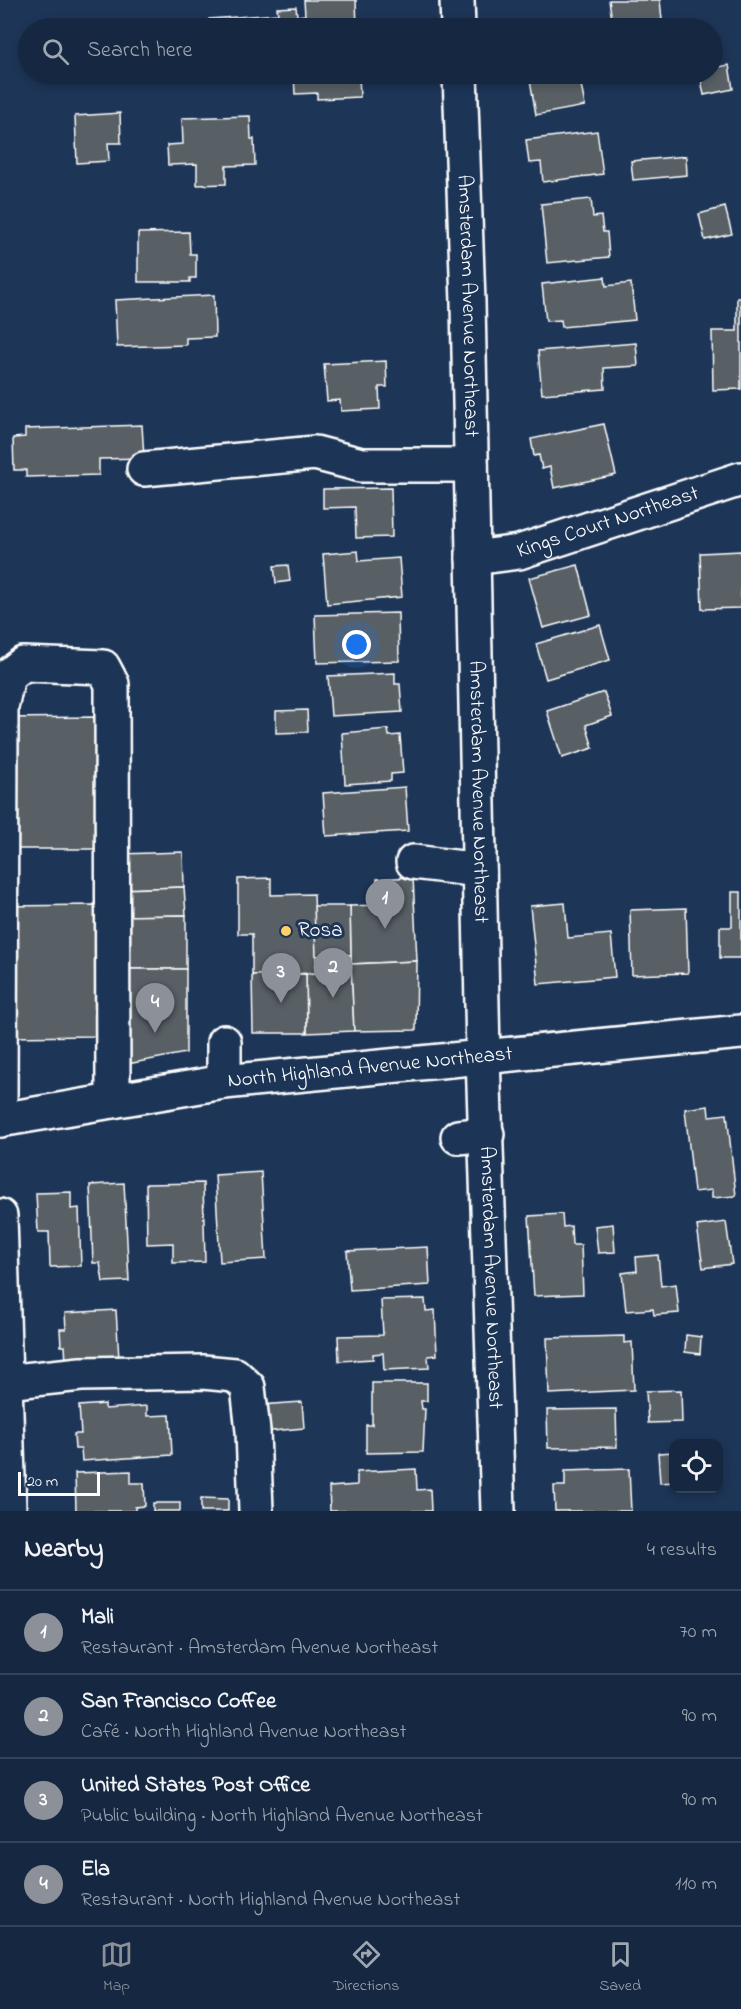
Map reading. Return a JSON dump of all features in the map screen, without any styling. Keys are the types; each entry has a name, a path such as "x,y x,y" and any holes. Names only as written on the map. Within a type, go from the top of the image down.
{"street":[{"path":"457,0 458,18"},
{"name":"Amsterdam Avenue Northeast","path":"460,84 471,465 483,1056 473,1136 498,1511"},
{"path":"144,469 315,453 361,465 471,465"},
{"name":"Kings Court Northeast","path":"473,558 519,552 741,479"},
{"path":"0,1120 1,707 8,676 23,664 102,667 112,684 114,1101"},
{"path":"413,862 479,870"},
{"name":"North Highland Avenue Northeast","path":"0,1120 224,1082 741,1032"},
{"path":"224,1042 224,1082"},
{"path":"0,1216 9,1511"},
{"path":"5,1382 81,1374 203,1372 235,1375 248,1387 253,1431 256,1511"}],"building":[{"path":"304,0 356,0 357,18 223,18 278,14 277,8 296,7 297,16 305,15"},
{"path":"609,0 660,0 662,18 612,18"},
{"path":"729,65 733,89 704,95 702,84 723,84 723,66"},
{"path":"294,84 359,84 360,97 317,99 317,93 295,94"},
{"path":"531,84 581,84 585,106 536,115"},
{"path":"120,113 121,143 108,143 109,161 77,163 75,116"},
{"path":"250,116 255,165 226,166 226,184 197,185 197,164 168,165 167,145 183,144 182,118"},
{"path":"597,131 603,174 543,182 541,162 529,163 526,140"},
{"path":"686,156 687,175 633,180 631,161"},
{"path":"591,199 593,217 601,216 603,232 607,232 609,257 547,263 541,204"},
{"path":"725,207 732,234 705,240 699,214"},
{"path":"189,232 190,254 196,254 196,278 190,278 190,282 138,282 138,233"},
{"path":"605,277 606,286 631,283 635,320 562,327 561,320 546,321 542,284"},
{"path":"214,295 215,337 186,338 186,345 117,347 115,300"},
{"path":"737,298 741,298 741,389 713,390 712,331 737,331"},
{"path":"636,343 638,366 604,368 605,389 542,394 538,351"},
{"path":"386,361 387,387 379,387 380,409 341,411 340,400 327,401 324,364"},
{"path":"604,424 616,475 554,488 550,467 542,469 539,455 534,456 531,439"},
{"path":"142,425 144,458 99,459 99,475 26,477 26,470 14,470 13,438 25,437 25,429"},
{"path":"391,488 392,537 356,538 355,507 323,508 323,489"},
{"path":"358,551 359,561 399,558 402,597 327,604 323,554"},
{"path":"741,551 741,608 702,609 700,553"},
{"path":"288,565 290,581 276,583 274,566"},
{"path":"578,565 591,615 543,628 529,578"},
{"path":"398,613 399,661 317,663 315,615"},
{"path":"600,625 610,660 546,679 536,644"},
{"path":"395,673 395,684 400,684 402,712 331,716 328,676"},
{"path":"604,692 612,716 586,725 593,748 562,758 547,711"},
{"path":"307,710 308,732 276,733 276,711"},
{"path":"96,717 97,849 6,849 5,718"},
{"path":"388,729 389,736 400,735 403,773 391,774 391,781 345,784 342,733"},
{"path":"405,787 408,831 326,836 323,793"},
{"path":"183,852 184,887 121,889 120,854"},
{"path":"413,877 417,961 351,964 350,906 378,905 377,879"},
{"path":"271,878 271,895 314,894 317,973 252,975 252,934 238,934 238,879"},
{"path":"184,887 186,915 121,916 121,889"},
{"path":"732,892 741,892 741,958 720,958 720,927 732,927"},
{"path":"565,903 568,938 611,934 615,977 538,984 530,906"},
{"path":"96,905 97,1036 6,1037 5,906"},
{"path":"314,906 350,906 351,955 316,956"},
{"path":"686,908 688,973 632,975 630,910"},
{"path":"186,915 186,969 121,969 121,916"},
{"path":"351,955 354,1031 307,1033 306,974 317,973 316,956"},
{"path":"417,961 416,1030 354,1031 351,964"},
{"path":"121,969 186,969 186,1053 122,1065"},
{"path":"306,974 307,1033 253,1033 252,975"},
{"path":"708,1106 709,1116 727,1114 736,1196 712,1198 712,1190 694,1192 685,1109"},
{"path":"261,1172 266,1259 220,1262 215,1175"},
{"path":"124,1183 129,1281 103,1282 100,1263 93,1263 90,1185"},
{"path":"203,1183 205,1262 173,1263 173,1243 147,1244 146,1184"},
{"path":"71,1192 71,1209 79,1208 81,1266 50,1267 49,1232 38,1232 36,1193"},
{"path":"562,1214 563,1227 571,1226 572,1245 581,1245 583,1294 534,1296 529,1216"},
{"path":"726,1222 732,1264 703,1268 697,1226"},
{"path":"613,1224 615,1252 598,1253 595,1226"},
{"path":"428,1247 430,1285 350,1290 347,1251"},
{"path":"658,1255 661,1286 676,1284 679,1313 654,1315 653,1309 626,1311 622,1273 637,1271 636,1257"},
{"path":"425,1299 426,1311 435,1310 437,1355 428,1356 429,1368 384,1370 383,1353 373,1354 373,1359 339,1361 338,1336 383,1335 381,1300"},
{"path":"116,1310 119,1359 66,1362 65,1346 61,1346 60,1329 66,1329 65,1313"},
{"path":"686,1335 701,1337 700,1354 685,1352"},
{"path":"624,1336 624,1343 632,1342 634,1390 549,1394 547,1338"},
{"path":"372,1383 427,1383 427,1401 421,1401 422,1409 425,1409 423,1452 366,1453 366,1425 372,1425"},
{"path":"681,1390 682,1422 648,1423 646,1391"},
{"path":"302,1402 304,1428 262,1432 260,1405"},
{"path":"105,1404 105,1409 147,1406 147,1416 170,1415 172,1455 82,1461 81,1449 75,1449 74,1434 81,1434 79,1406"},
{"path":"616,1409 617,1447 548,1448 547,1410"},
{"path":"669,1452 669,1482 660,1483 658,1453"},
{"path":"416,1469 417,1490 430,1489 431,1511 330,1511 329,1487 357,1485 357,1472"},
{"path":"629,1469 631,1511 555,1511 554,1486 565,1486 565,1471"},
{"path":"131,1471 131,1483 144,1483 145,1506 135,1507 135,1511 76,1511 75,1473"},
{"path":"201,1498 228,1499 228,1511 201,1511"},
{"path":"153,1503 180,1503 180,1511 153,1511"}],"place":[{"name":"Mali","path":"385,929"},
{"name":"Rosa","path":"286,931"},
{"name":"San Francisco Coffee","path":"333,998"},
{"name":"United States Post Office","path":"281,1003"},
{"name":"Ela","path":"155,1033"}]}
